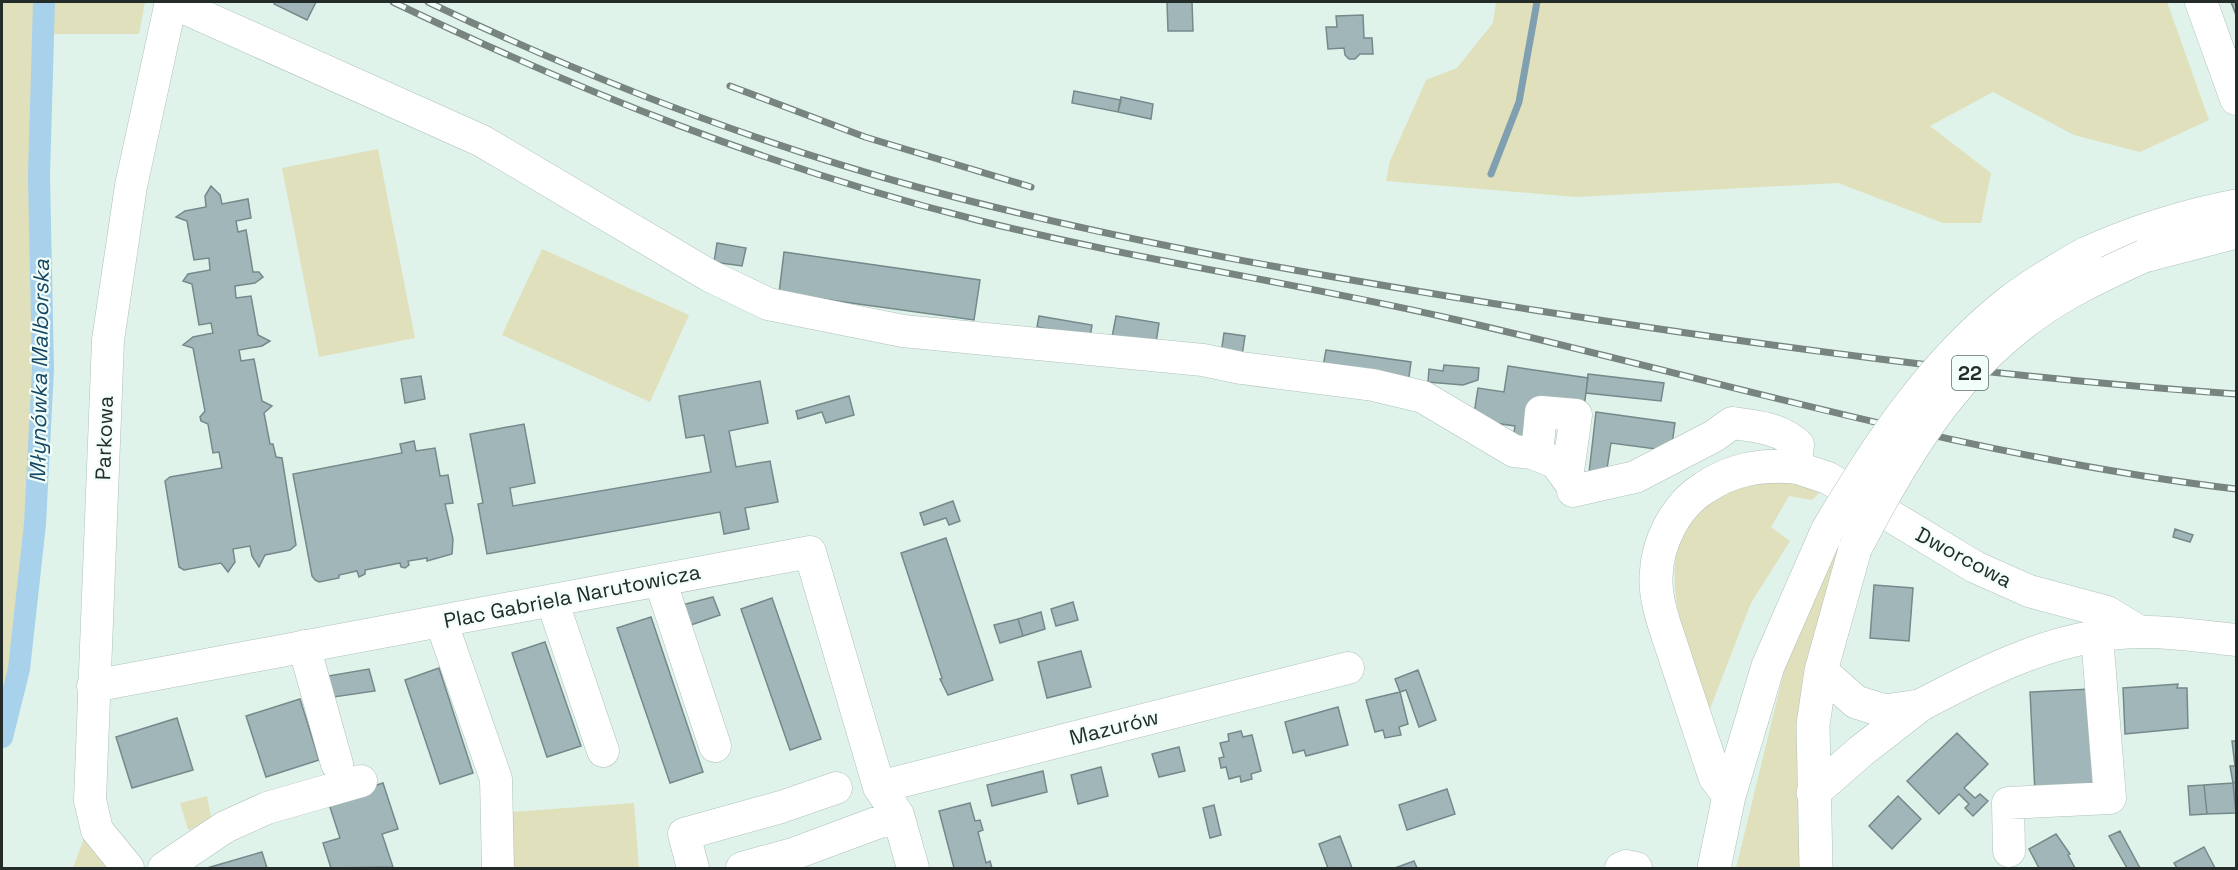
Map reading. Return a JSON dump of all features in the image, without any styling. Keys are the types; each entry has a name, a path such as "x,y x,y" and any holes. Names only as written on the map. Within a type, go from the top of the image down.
{"main road":[{"name":"22","path":"1714,868 1729,796 1768,666 1827,531 1885,439 1914,399 1961,346 2013,299 2085,254 2124,236 2169,222 2236,206"},
{"name":"22","path":"1816,868 1813,725 1821,671 1855,549 1912,445 1962,381 1993,350 2049,305 2144,256 2236,232"},
{"path":"1729,796 1715,777 1666,631 1656,579 1659,550 1669,527 1683,506 1696,493 1721,476 1771,465 1795,467"},
{"path":"1821,671 1856,702 1886,711 1919,706"},
{"path":"1813,793 1861,751 1919,706"}],"street":[{"path":"171,2 482,141 710,276 768,304 903,332 1203,360 1241,368 1373,385 1423,397 1514,451 1537,455 1555,462 1573,491 1635,477 1714,436 1732,423 1786,434 1797,445 1795,467"},
{"name":"Parkowa","path":"128,868 105,842 90,810 89,781 108,340 131,186 171,2"},
{"path":"2201,2 2236,99"},
{"path":"1537,455 1541,412 1576,415 1567,478"},
{"name":"Dworcowa","path":"1795,467 1828,478 1975,567 2029,591 2107,612 2140,632"},
{"name":"Plac Gabriela Narutowicza","path":"93,686 810,552 879,787"},
{"path":"660,580 715,746"},
{"path":"552,600 603,751"},
{"path":"441,621 496,779 498,868"},
{"name":"Dworcowa","path":"1919,706 2012,660 2065,642 2140,632 2236,640"},
{"path":"2009,851 2007,803 2110,798 2097,636"},
{"path":"164,868 225,827 349,773 304,646"},
{"name":"Mazurów","path":"879,787 1348,668"},
{"path":"879,787 898,815 913,868"},
{"path":"693,868 684,834 780,807 836,788"},
{"path":"742,868 793,854 898,815"},
{"path":"1621,868 1626,866 1636,868"}],"green space":[{"path":"2,2 145,2 139,34 37,34 38,355 25,554 11,666 2,702"},
{"path":"1496,2 2167,2 2209,120 2140,152 2074,135 1993,92 1930,126 1991,173 1981,223 1943,223 1838,183 1576,197 1386,181 1390,161 1426,80 1457,68 1493,23"},
{"path":"378,149 415,338 319,357 282,168"},
{"path":"542,249 689,315 650,402 502,335"},
{"path":"1775,478 1808,487 1819,493 1812,500 1789,496 1771,527 1790,541 1751,603 1708,714 1681,625 1676,593 1675,562 1682,534 1699,511 1727,492"},
{"path":"1831,551 1840,555 1803,868 1736,868 1786,663"},
{"path":"207,796 212,821 188,830 180,803"},
{"path":"634,803 639,868 502,868 498,813"},
{"path":"84,838 112,868 73,868"}],"building":[{"path":"275,2 316,2 307,20 274,4"},
{"path":"1167,2 1192,2 1193,31 1168,31"},
{"path":"2231,2 2236,2 2236,15"},
{"path":"1363,15 1364,38 1372,38 1373,54 1360,54 1355,59 1349,59 1345,55 1344,48 1328,49 1326,27 1337,27 1336,16"},
{"path":"1074,91 1121,100 1118,112 1072,103"},
{"path":"1121,97 1153,104 1151,119 1118,112"},
{"path":"211,186 220,195 222,204 248,199 251,218 236,221 238,232 246,230 253,272 259,272 263,277 255,283 235,286 236,298 251,296 258,335 270,341 262,346 239,350 241,361 254,359 262,401 272,406 264,413 270,444 273,444 276,457 282,458 296,545 290,550 265,555 259,567 252,556 250,546 233,549 235,562 228,572 221,563 184,570 179,567 165,481 170,477 222,468 219,452 213,453 208,424 201,421 200,417 205,411 193,348 183,345 193,337 213,333 211,323 199,325 192,284 183,281 188,274 210,270 209,258 194,260 187,221 176,217 185,211 206,207 205,196"},
{"path":"717,243 746,248 742,266 714,262"},
{"path":"784,252 980,280 974,320 779,293"},
{"path":"1039,316 1092,325 1090,337 1037,327"},
{"path":"1116,316 1159,323 1156,343 1112,337"},
{"path":"1224,333 1245,336 1241,362 1220,360"},
{"path":"1326,350 1411,362 1408,384 1322,372"},
{"path":"1444,365 1479,368 1478,380 1463,385 1428,382 1429,369 1443,371"},
{"path":"1508,366 1588,378 1584,407 1527,440 1513,438 1515,426 1473,420 1478,388 1504,392"},
{"path":"1588,374 1664,383 1661,401 1586,393"},
{"path":"421,376 425,399 405,403 401,379"},
{"path":"760,381 768,423 729,431 736,467 770,461 778,502 745,508 749,529 724,534 720,512 487,554 478,504 483,503 470,434 524,424 535,483 510,488 513,506 711,472 704,435 686,438 679,396"},
{"path":"849,396 854,415 826,423 822,412 798,419 796,411"},
{"path":"1596,412 1675,423 1671,451 1611,443 1606,475 1589,473"},
{"path":"414,441 416,451 435,448 440,476 448,475 453,503 445,504 453,539 452,554 427,561 427,558 408,561 409,565 405,568 401,567 400,563 365,570 365,574 359,577 357,571 339,575 339,578 319,582 315,580 312,576 293,474 402,453 400,444"},
{"path":"953,501 960,521 949,525 946,518 924,525 920,513"},
{"path":"2175,529 2193,535 2190,542 2173,537"},
{"path":"946,538 993,680 948,695 940,679 942,678 901,553"},
{"path":"1874,585 1913,588 1909,641 1870,638"},
{"path":"713,597 720,615 685,627 678,606"},
{"path":"772,598 821,739 790,750 741,609"},
{"path":"1073,602 1078,620 1056,626 1051,609"},
{"path":"1041,612 1045,629 1023,636 1018,619"},
{"path":"651,617 703,772 670,783 617,628"},
{"path":"1018,619 1023,636 1000,643 994,625"},
{"path":"545,642 581,746 547,757 512,653"},
{"path":"1081,651 1091,687 1047,698 1038,662"},
{"path":"439,668 473,773 440,784 405,680"},
{"path":"369,669 375,691 327,698 322,677"},
{"path":"1418,670 1436,720 1419,727 1406,690 1400,692 1395,679"},
{"path":"2178,684 2177,688 2187,688 2188,728 2125,734 2123,688"},
{"path":"2090,689 2095,790 2035,793 2030,692"},
{"path":"1400,692 1408,724 1399,727 1401,735 1385,738 1383,730 1375,732 1366,700"},
{"path":"300,699 319,760 266,777 246,716"},
{"path":"1338,707 1348,745 1306,756 1304,750 1293,753 1285,722"},
{"path":"177,718 193,770 132,788 116,737"},
{"path":"1241,731 1243,737 1252,735 1261,771 1251,774 1252,779 1241,782 1240,776 1229,779 1226,767 1221,768 1219,758 1224,757 1220,743 1229,741 1228,734"},
{"path":"1957,733 1988,764 1964,788 1975,798 1980,794 1988,801 1973,816 1965,808 1969,804 1959,794 1939,814 1907,781"},
{"path":"2232,741 2236,741 2236,782 2233,783 2230,766 2235,766"},
{"path":"1179,747 1185,771 1159,777 1152,754"},
{"path":"1101,767 1108,796 1078,804 1071,775"},
{"path":"1043,771 1047,792 992,806 987,785"},
{"path":"2236,782 2236,813 2233,783"},
{"path":"383,783 398,829 382,834 393,867 331,868 323,843 340,838 328,801"},
{"path":"2233,783 2236,813 2207,814 2204,785"},
{"path":"2204,785 2207,814 2190,815 2188,786"},
{"path":"1447,789 1455,814 1407,830 1399,805"},
{"path":"1898,796 1921,819 1892,849 1869,826"},
{"path":"970,803 975,821 980,820 983,830 978,832 986,863 990,861 992,868 954,868 939,811"},
{"path":"1214,805 1221,835 1210,838 1203,808"},
{"path":"2120,831 2140,868 2127,868 2109,836"},
{"path":"2056,834 2070,854 2068,855 2075,868 2039,868 2029,849"},
{"path":"1340,836 1352,868 1328,868 1319,844"},
{"path":"2204,847 2215,868 2177,868 2174,863"},
{"path":"262,852 267,868 207,868"},
{"path":"1414,861 1417,868 1395,868"}],"waterway":[{"name":"Młynówka Malborska","path":"2,737 19,669 35,524 43,369 39,176 44,2"},
{"path":"1491,174 1519,102 1537,2"}],"railway":[{"path":"393,2 535,67 679,126 901,200 1097,247 1457,320 1845,415 2039,458 2236,489"},
{"path":"428,2 607,81 792,149 917,187 1149,242 1384,286 1714,337 1975,370 2236,394"},
{"path":"730,86 865,137 1031,187"}]}
